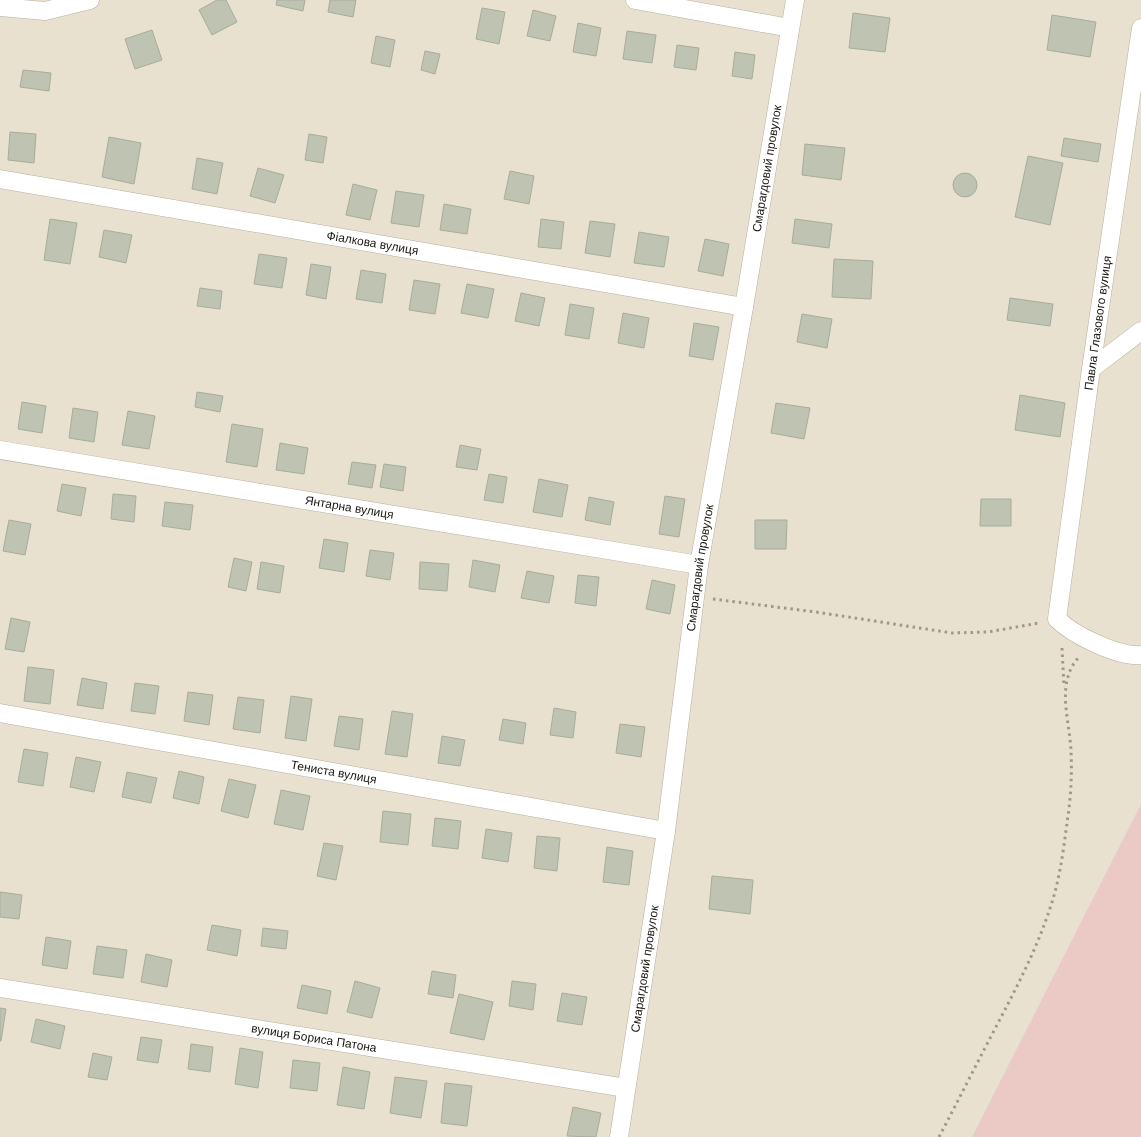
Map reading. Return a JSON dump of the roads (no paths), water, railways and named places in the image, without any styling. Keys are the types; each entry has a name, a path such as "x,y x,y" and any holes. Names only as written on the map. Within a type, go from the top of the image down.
{"street":[{"path":"1,7 45,11 90,0"},
{"path":"635,0 790,28"},
{"name":"Смарагдовий провулок","path":"619,1137 666,831 699,565 795,0"},
{"name":"Павла Глазового вулиця","path":"1141,28 1091,369 1057,619 1075,632 1101,646 1134,656 1141,655"},
{"name":"Фіалкова вулиця","path":"0,179 744,308"},
{"path":"1091,369 1141,331"},
{"name":"Янтарна вулиця","path":"0,450 699,565"},
{"name":"Тениста вулиця","path":"0,713 666,831"},
{"name":"вулиця Бориса Патона","path":"0,988 626,1088"}]}
